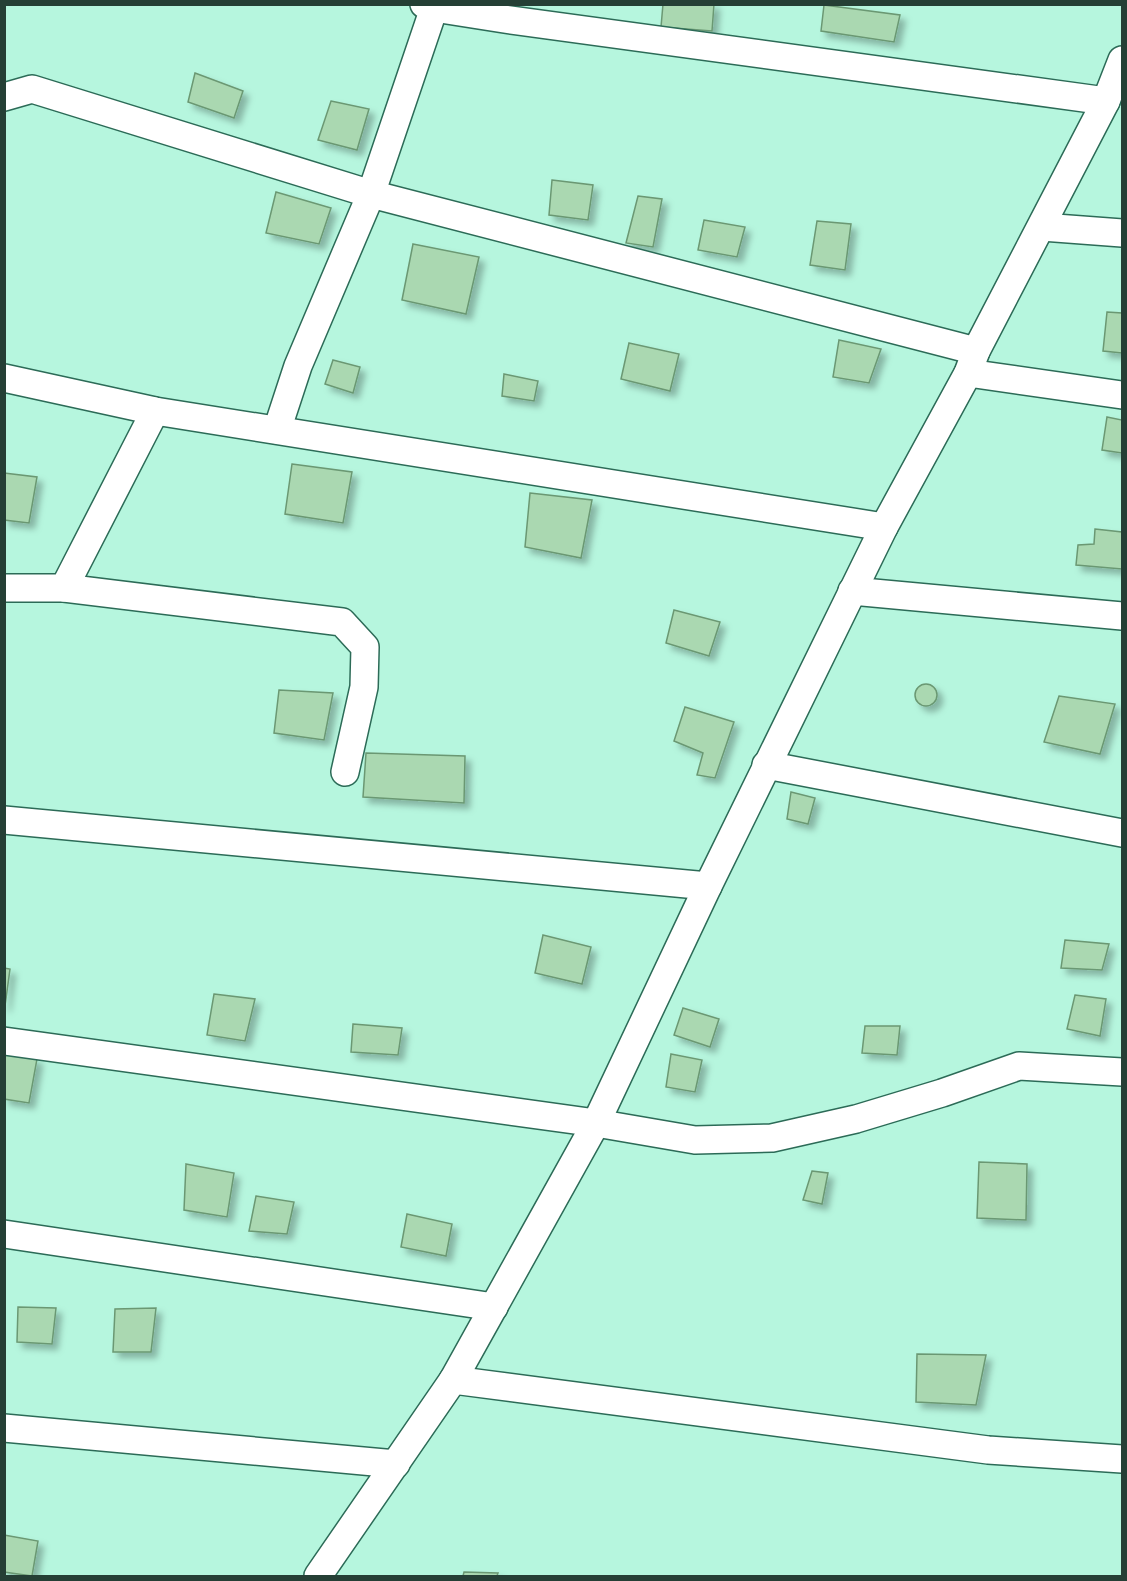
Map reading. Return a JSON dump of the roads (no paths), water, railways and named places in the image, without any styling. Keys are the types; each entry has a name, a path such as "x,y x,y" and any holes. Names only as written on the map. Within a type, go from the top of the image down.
{"street":[{"path":"278,430 298,366 371,194 429,6 506,12 1106,101"},
{"path":"318,1576 453,1380 596,1123 766,765 852,591 1042,227 1106,101 1122,60"},
{"path":"4,97 32,89 371,194 972,362 1122,395"},
{"path":"1042,227 1122,233"},
{"path":"4,378 155,411 884,527"},
{"path":"64,588 155,411"},
{"path":"4,588 64,588 342,622 365,646 364,687 345,772"},
{"path":"852,591 1122,616"},
{"path":"766,765 1122,833"},
{"path":"4,820 708,886"},
{"path":"4,1041 596,1123 695,1140 772,1138 856,1119 942,1093 1019,1066 1122,1072"},
{"path":"4,1234 494,1307"},
{"path":"453,1380 988,1450 1122,1459"},
{"path":"4,1428 396,1464"}]}
